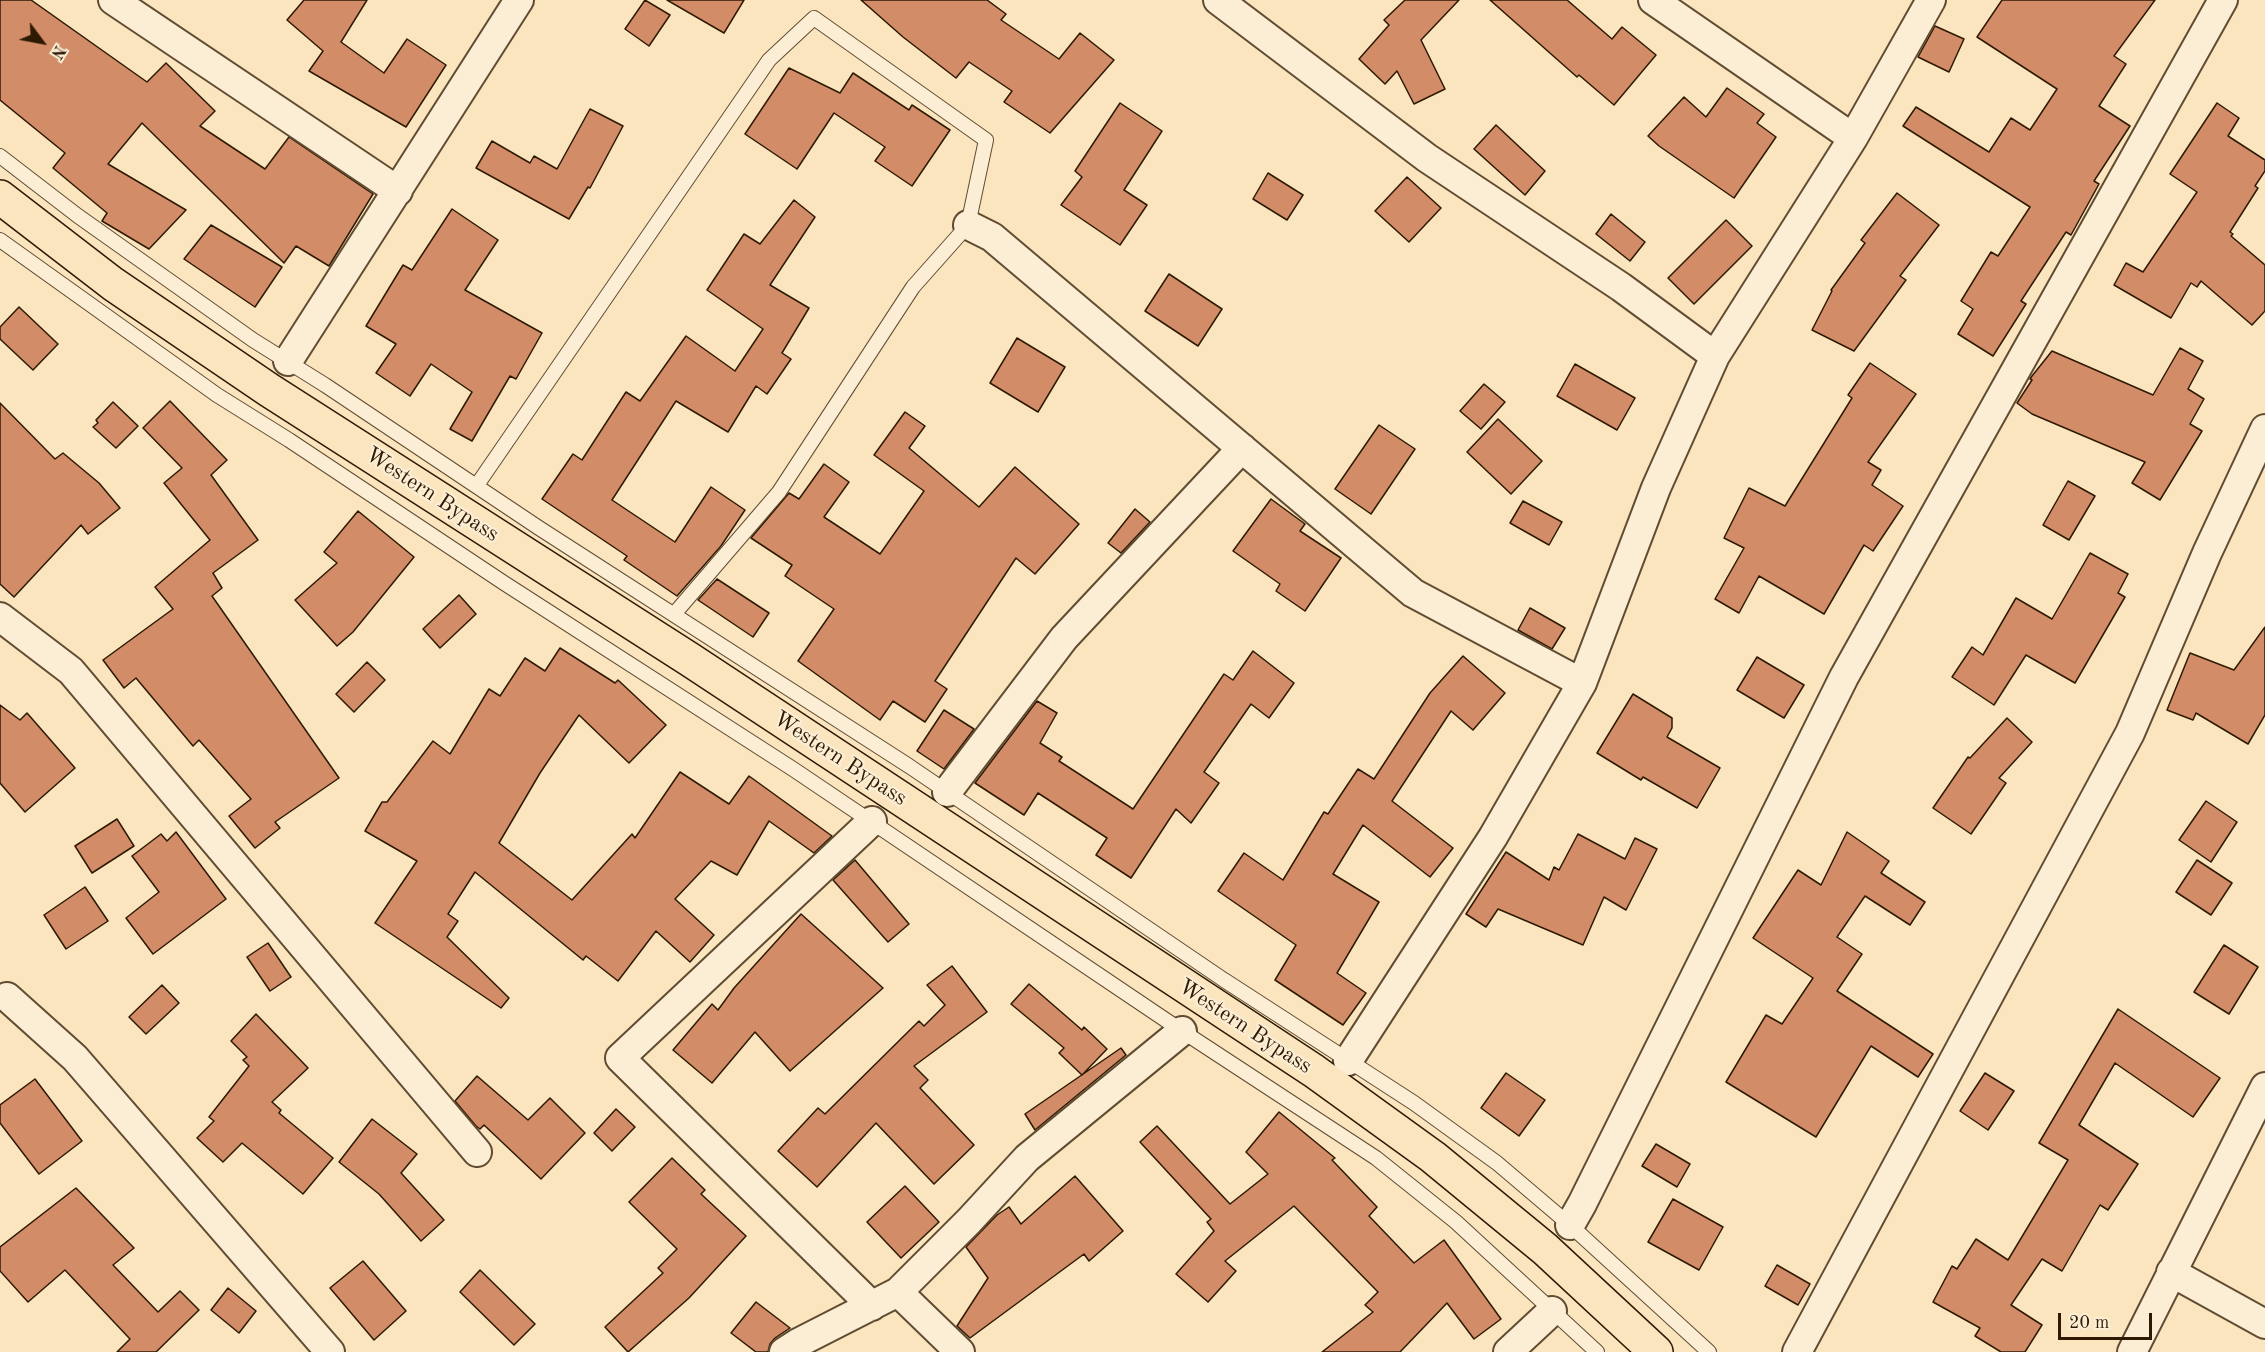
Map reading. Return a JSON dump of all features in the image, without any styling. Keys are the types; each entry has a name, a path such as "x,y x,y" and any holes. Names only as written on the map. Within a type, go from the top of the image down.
{"main road":[{"name":"Western Bypass","path":"0,197 113,284 269,390 688,659 1314,1071 1434,1157 1545,1249 1656,1352"}],"street":[{"path":"113,0 398,191"},
{"path":"288,361 519,0"},
{"path":"1218,0 1427,158 1621,287 1715,356"},
{"path":"1653,0 1853,138"},
{"path":"1348,1061 1493,837 1582,683 1656,488 1715,356 1853,138 1931,0"},
{"path":"1570,1225 1844,677 2223,0"},
{"path":"968,225 992,237 1413,593 1582,683"},
{"path":"1797,1352 2130,733 2207,553 2265,429"},
{"path":"948,792 1064,638 1242,448"},
{"path":"0,617 71,671 477,1152"},
{"path":"872,821 620,1058 872,1306"},
{"path":"7,997 75,1058 330,1352"},
{"path":"783,1352 798,1342 898,1292 969,1221 1027,1158 1182,1031"},
{"path":"2132,1352 2265,1087"},
{"path":"2171,1272 2265,1324"},
{"path":"898,1292 960,1352"},
{"path":"1508,1352 1552,1311"}],"lane":[{"path":"477,485 769,60 814,18 986,140 968,225 913,287 779,492 675,614"},
{"path":"0,156 78,216 254,340 539,528 948,792 1224,980 1414,1103 1497,1162 1570,1225 1709,1352"},
{"path":"0,240 217,395 872,821 1182,1031 1376,1158 1456,1222 1597,1352"}],"building":[{"path":"0,0 31,0 147,82 166,63 215,111 200,126 265,169 289,137 373,194 329,266 296,246 284,263 142,123 108,164 186,210 149,249 102,221 107,213 53,168 65,153 0,100"},
{"path":"304,0 367,0 341,42 384,73 407,39 446,65 406,127 309,71 323,51 287,20"},
{"path":"645,0 670,15 649,46 625,29"},
{"path":"667,0 744,0 724,33"},
{"path":"861,0 987,0 1006,14 1001,20 1059,59 1080,33 1114,60 1050,133 1004,102 1012,91 969,62 956,78 903,37"},
{"path":"1405,0 1459,0 1421,40 1445,89 1414,104 1397,71 1385,84 1359,59 1389,25 1384,20"},
{"path":"1490,0 1567,0 1612,39 1622,27 1656,55 1614,105 1579,75 1577,77"},
{"path":"2002,0 2155,0 2114,56 2126,64 2099,106 2130,126 2094,181 2099,184 2071,235 2066,232 2021,301 2026,304 1993,356 1958,334 1973,309 1961,301 1991,252 1998,256 2030,207 1903,126 1916,107 1989,152 2011,118 2030,130 2057,89 1977,37"},
{"path":"1935,26 1964,39 1949,72 1918,57"},
{"path":"789,68 840,93 853,73 909,110 912,105 950,130 912,186 875,161 885,147 834,113 797,169 745,134"},
{"path":"1727,88 1764,114 1757,123 1776,137 1734,198 1648,136 1684,97 1706,117"},
{"path":"1120,103 1162,131 1124,190 1147,205 1120,245 1061,205 1082,177 1075,171"},
{"path":"2217,103 2239,118 2228,136 2265,160 2265,171 2255,186 2258,188 2230,232 2233,234 2231,236 2265,265 2265,311 2252,325 2201,281 2197,287 2191,283 2171,318 2114,285 2126,263 2143,272 2197,192 2170,174"},
{"path":"590,109 623,126 590,188 588,187 569,219 476,168 492,141 530,163 534,156 557,169"},
{"path":"1496,125 1545,171 1525,195 1474,149"},
{"path":"1268,173 1303,195 1287,220 1253,199"},
{"path":"1407,177 1441,208 1409,242 1375,211"},
{"path":"1897,193 1939,225 1900,276 1906,280 1854,351 1812,330 1831,290 1865,243 1861,240"},
{"path":"794,200 815,217 770,285 809,308 782,353 791,359 767,394 756,386 728,432 676,401 612,500 675,542 711,487 745,510 721,546 677,596 624,560 627,556 542,499 573,454 582,460 626,392 640,401 686,336 735,371 763,329 707,290 744,234 760,244"},
{"path":"452,209 498,240 465,290 542,333 516,379 510,376 472,441 450,429 472,392 431,364 410,396 376,373 396,344 366,326 403,265 412,270"},
{"path":"1611,214 1645,242 1630,261 1596,234"},
{"path":"1726,220 1752,246 1694,304 1668,278"},
{"path":"211,225 282,267 255,307 184,259"},
{"path":"1169,274 1222,309 1198,346 1145,311"},
{"path":"19,307 58,344 33,370 0,339 0,327"},
{"path":"1017,338 1065,367 1038,412 990,383"},
{"path":"2180,348 2203,361 2188,389 2204,399 2190,424 2202,431 2160,500 2132,483 2145,462 2032,414 2017,403 2032,380 2030,379 2032,376 2052,351 2153,395"},
{"path":"1870,363 1916,394 1868,462 1881,470 1872,485 1903,506 1873,551 1864,545 1824,614 1759,576 1739,613 1715,599 1744,548 1724,538 1749,488 1785,506 1852,398 1848,395"},
{"path":"1575,364 1635,398 1617,430 1557,396"},
{"path":"1484,384 1505,402 1481,429 1460,411"},
{"path":"170,401 227,460 211,475 258,540 213,573 222,588 212,596 339,778 275,822 280,828 255,848 229,816 251,799 199,740 193,746 136,678 124,688 103,660 173,609 155,587 210,540 164,483 182,468 143,428"},
{"path":"113,402 138,426 116,448 93,427 98,423 96,420"},
{"path":"0,403 55,459 63,453 99,483 120,508 88,534 81,525 14,597 0,584"},
{"path":"905,412 925,426 909,448 979,507 1015,467 1079,524 1035,574 1016,558 935,681 947,689 925,722 893,701 880,720 798,661 834,609 785,576 792,565 751,538 789,493 799,499 824,464 849,482 824,517 880,554 924,491 874,455"},
{"path":"1498,419 1542,461 1511,494 1467,452"},
{"path":"1379,425 1415,449 1371,514 1335,489"},
{"path":"2068,481 2095,496 2069,540 2043,525"},
{"path":"1271,499 1305,524 1300,531 1341,558 1305,611 1276,591 1280,584 1233,551"},
{"path":"1523,501 1562,522 1549,545 1510,523"},
{"path":"1135,509 1150,522 1121,553 1108,543"},
{"path":"358,511 414,557 353,632 337,646 295,600 337,563 324,552"},
{"path":"2090,553 2128,574 2118,593 2125,597 2075,683 2026,655 1994,705 1952,677 1972,647 1983,655 2016,598 2052,619"},
{"path":"717,579 769,613 753,637 698,600"},
{"path":"459,595 476,614 440,648 423,629"},
{"path":"1530,608 1565,628 1552,649 1518,630"},
{"path":"2265,627 2265,715 2248,744 2196,713 2193,720 2167,710 2190,653 2234,670"},
{"path":"560,648 615,683 618,680 666,725 629,763 579,715 540,773 499,843 572,900 632,834 635,838 680,772 729,804 749,776 832,836 814,853 769,821 737,875 711,861 675,899 714,935 690,962 656,931 618,981 586,956 583,960 475,872 448,914 458,921 447,937 509,998 501,1008 375,923 417,861 365,831 382,802 387,802 433,741 450,754 489,689 500,696 525,658 545,671"},
{"path":"1253,651 1294,683 1269,718 1251,704 1204,772 1219,783 1191,823 1176,809 1131,878 1096,855 1107,838 1038,793 1024,815 975,783 1037,701 1057,713 1040,743 1062,757 1059,761 1133,809 1224,674 1233,680"},
{"path":"1463,656 1505,693 1473,730 1451,711 1392,801 1453,848 1430,877 1363,825 1333,874 1379,902 1337,973 1366,993 1343,1025 1275,980 1296,945 1218,891 1244,853 1283,880 1324,812 1328,814 1358,769 1374,779 1430,693"},
{"path":"1757,657 1804,685 1784,718 1737,690"},
{"path":"367,662 385,680 354,712 336,694"},
{"path":"1633,694 1672,718 1672,728 1667,737 1720,768 1697,808 1643,777 1641,780 1597,753"},
{"path":"0,705 20,720 27,713 75,768 25,812 0,783"},
{"path":"944,710 974,729 944,769 917,751"},
{"path":"2007,718 2032,742 1999,778 2006,783 1971,834 1933,808 1968,757 1970,758"},
{"path":"2206,801 2237,822 2211,862 2179,840"},
{"path":"117,819 134,846 92,873 75,846"},
{"path":"176,832 226,899 153,954 126,918 159,892 132,856 161,834 167,841"},
{"path":"1847,832 1889,861 1881,873 1925,902 1910,925 1865,896 1837,937 1862,954 1837,991 1933,1054 1918,1077 1871,1046 1816,1137 1726,1082 1766,1015 1782,1024 1813,978 1753,938 1798,870 1821,885"},
{"path":"1578,834 1625,859 1635,838 1657,849 1626,910 1604,897 1583,945 1498,909 1486,927 1466,914 1506,852 1549,880 1554,867 1559,870"},
{"path":"855,860 909,924 888,942 833,880"},
{"path":"2197,860 2232,883 2211,915 2176,892"},
{"path":"85,887 108,921 66,949 44,915"},
{"path":"801,914 883,988 790,1071 755,1032 712,1083 673,1050 712,1004 718,1010 734,988"},
{"path":"268,943 291,977 270,991 247,957"},
{"path":"2224,945 2258,967 2229,1014 2194,992"},
{"path":"952,966 987,1012 914,1066 928,1080 920,1088 974,1145 934,1184 876,1123 817,1187 778,1151 818,1108 825,1114 919,1021 924,1026 945,1005 927,985"},
{"path":"1029,984 1082,1030 1084,1027 1107,1049 1082,1075 1059,1053 1064,1048 1011,1004"},
{"path":"162,985 179,1003 146,1034 129,1017"},
{"path":"2118,1009 2220,1078 2193,1117 2115,1063 2079,1125 2138,1164 2108,1210 2100,1205 2062,1271 2042,1259 2011,1305 2042,1325 2025,1352 2001,1352 1975,1336 1980,1328 1933,1302 1952,1266 1957,1269 1976,1239 2008,1260 2068,1160 2039,1143"},
{"path":"256,1014 308,1068 272,1102 281,1110 279,1113 333,1158 303,1194 242,1143 223,1162 197,1138 214,1121 209,1117 249,1066 243,1060 247,1057 231,1041"},
{"path":"1121,1048 1126,1055 1035,1130 1025,1114"},
{"path":"1506,1073 1545,1100 1519,1136 1481,1108"},
{"path":"1985,1073 2014,1091 1988,1130 1960,1111"},
{"path":"477,1076 528,1120 550,1098 585,1133 541,1179 484,1125 480,1129 476,1126 455,1101"},
{"path":"35,1079 82,1141 39,1174 0,1123 0,1105"},
{"path":"616,1109 635,1127 612,1151 594,1133"},
{"path":"1279,1112 1335,1158 1332,1160 1377,1207 1369,1216 1414,1263 1444,1240 1501,1319 1474,1339 1447,1303 1400,1352 1322,1352 1373,1312 1365,1305 1378,1292 1294,1206 1225,1261 1236,1271 1208,1302 1176,1274 1214,1231 1207,1222 1211,1219 1140,1142 1157,1126 1230,1204 1268,1174 1246,1152"},
{"path":"372,1119 417,1154 401,1173 444,1220 421,1241 379,1194 339,1162"},
{"path":"1656,1144 1690,1164 1677,1187 1642,1166"},
{"path":"672,1158 705,1190 701,1194 746,1236 689,1298 628,1352 605,1327 663,1273 658,1268 677,1249 629,1202"},
{"path":"1075,1176 1123,1231 1089,1261 1084,1254 970,1338 957,1326 988,1278 966,1247 997,1215 1009,1207 1021,1224"},
{"path":"905,1186 939,1222 901,1258 867,1222"},
{"path":"76,1188 134,1248 113,1265 158,1312 180,1291 199,1310 156,1352 117,1352 130,1339 65,1270 28,1302 0,1271 0,1247"},
{"path":"1673,1199 1723,1227 1699,1270 1648,1242"},
{"path":"363,1261 406,1311 374,1340 330,1288"},
{"path":"1777,1265 1810,1284 1798,1305 1765,1286"},
{"path":"480,1270 535,1324 514,1345 460,1292"},
{"path":"228,1288 256,1311 239,1333 211,1310"},
{"path":"756,1302 790,1328 775,1338 768,1352 756,1352 731,1333"}]}
